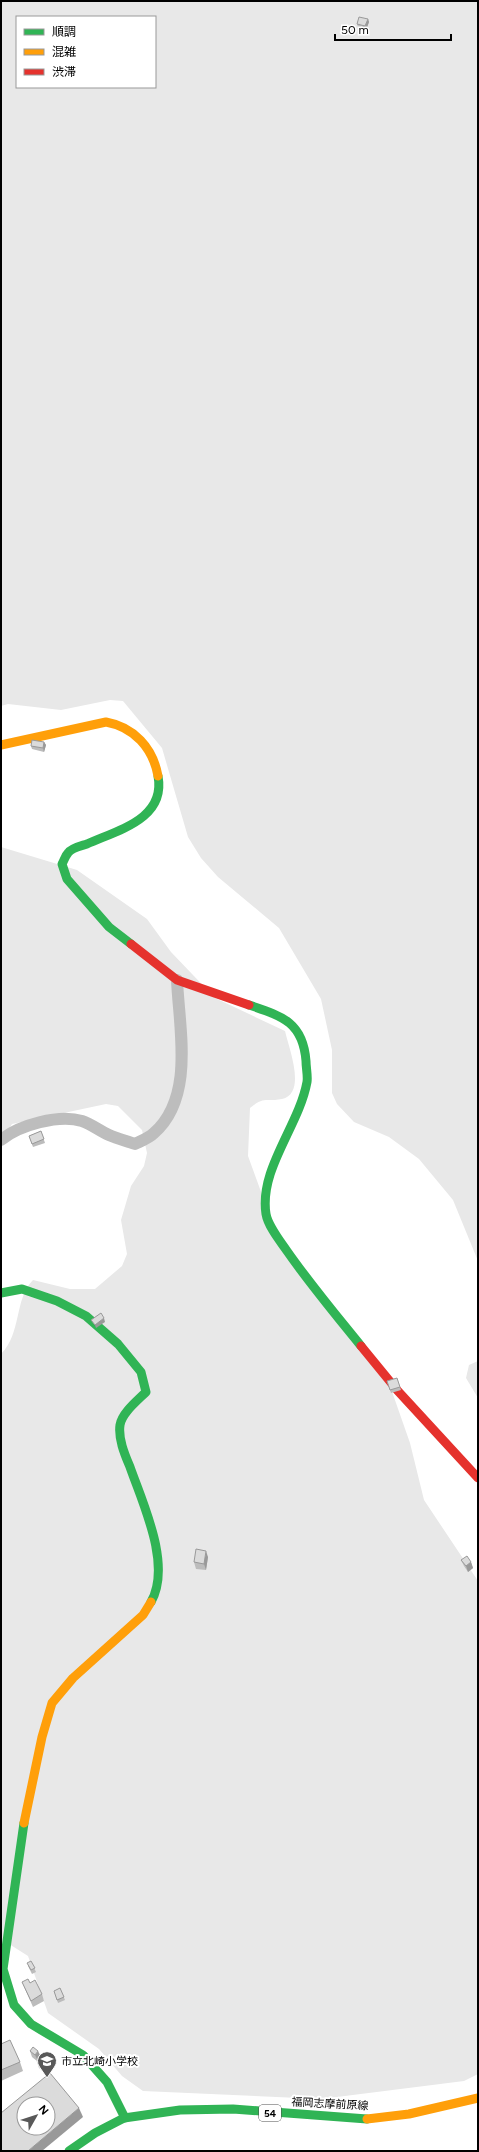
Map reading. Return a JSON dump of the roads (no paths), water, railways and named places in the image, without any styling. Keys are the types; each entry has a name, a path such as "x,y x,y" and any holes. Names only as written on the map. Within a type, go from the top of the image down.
{"street":[{"path":"1,745 106,722 121,724 135,734 148,750 157,767 160,787 154,807 137,820 118,830 68,852 62,864 67,880 109,927 177,980 213,994 277,1014 292,1024 300,1034 305,1053 307,1081 298,1113 269,1177 266,1194 266,1215 278,1238 308,1281 397,1390 478,1478"},
{"path":"1,1140 9,1134 31,1124 56,1120 81,1121 112,1136 136,1144 154,1134 168,1118 178,1090 182,1041 178,1014 177,980"},
{"path":"1,1293 22,1289 57,1301 86,1316 118,1344 141,1372 146,1392 129,1409 120,1424 124,1449 150,1525 159,1562 154,1596 144,1615 74,1678 52,1703 42,1737 22,1830 3,1969 14,2005 31,2024 83,2055 107,2082 125,2118"},
{"name":"福岡志摩前原線","path":"69,2151 99,2130 125,2118 175,2109 236,2109 316,2117 370,2119 426,2110 478,2098"}],"place":[{"name":"市立北崎小学校","path":"47,2078"}]}
